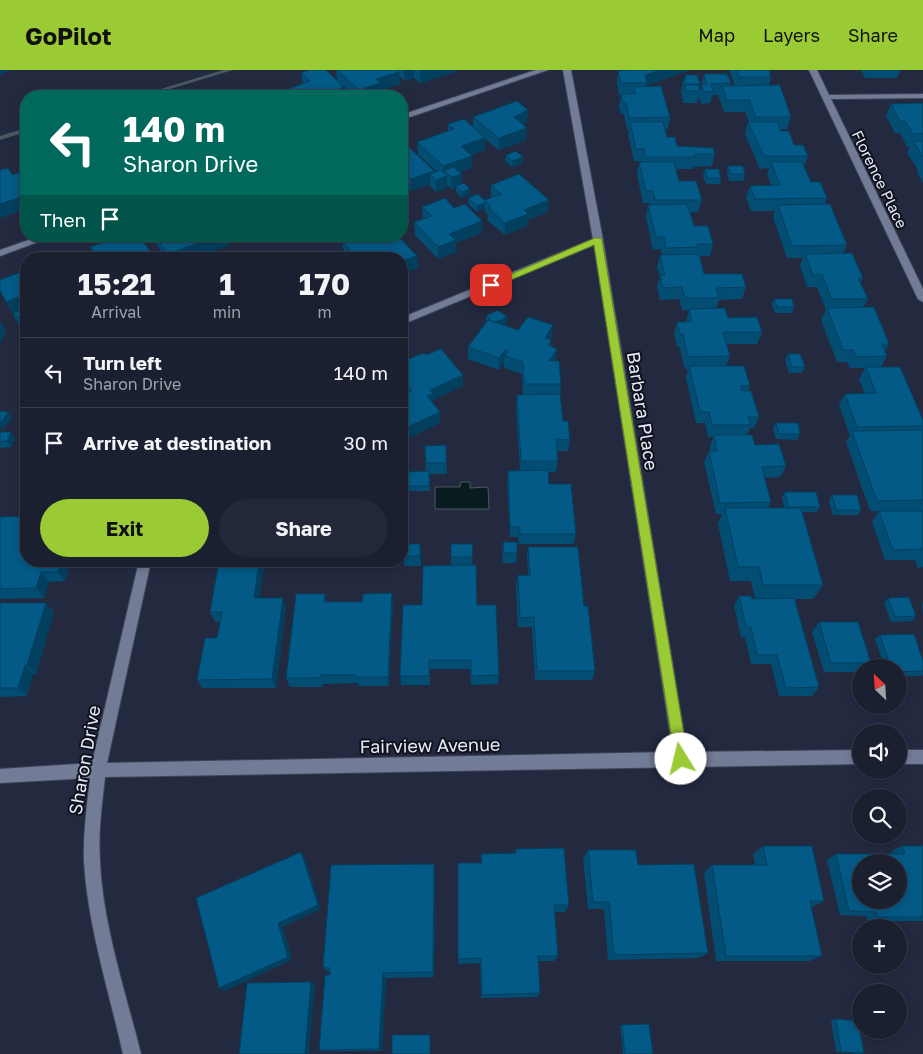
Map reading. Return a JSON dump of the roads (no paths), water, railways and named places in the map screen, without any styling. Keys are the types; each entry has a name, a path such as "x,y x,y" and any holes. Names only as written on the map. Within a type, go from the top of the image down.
{"street":[{"path":"408,116 544,70"},
{"name":"Barbara Place","path":"567,70 598,240 681,759"},
{"name":"Florence Place","path":"813,70 923,299"},
{"path":"826,97 923,96"},
{"path":"408,319 598,240"},
{"path":"0,253 32,242"},
{"name":"Sharon Drive","path":"132,1054 99,916 92,862 92,825 98,770 144,567"},
{"name":"Fairview Avenue","path":"0,776 98,770 852,757"},
{"path":"907,757 923,757"}],"waterway":[{"path":"162,90 230,70"},
{"path":"0,138 20,132"}]}
